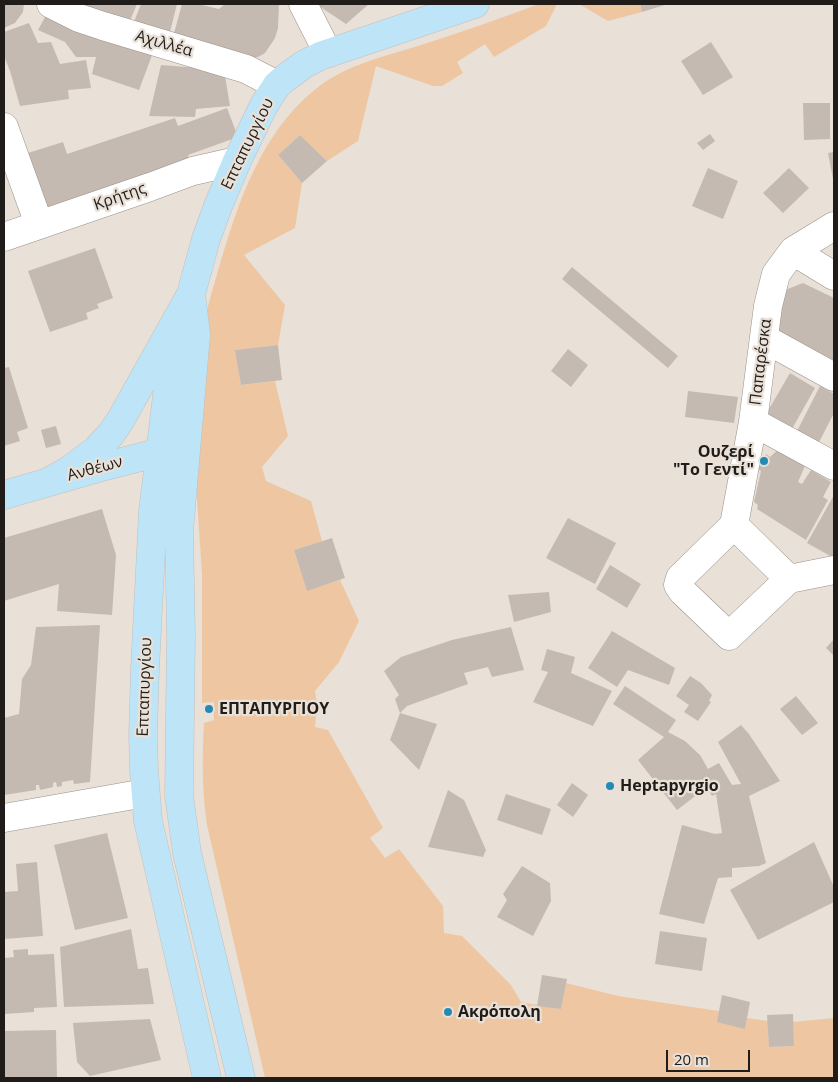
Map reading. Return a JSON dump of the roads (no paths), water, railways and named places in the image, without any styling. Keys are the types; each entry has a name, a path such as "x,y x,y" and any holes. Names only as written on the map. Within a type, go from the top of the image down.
{"main road":[{"name":"Επταπυργίου","path":"207,1078 157,866 148,822 145,793 143,736 154,512 176,322 191,294 206,239 238,161 264,105 277,85 303,65 328,53 475,4"},
{"name":"Επταπυργίου","path":"191,294 196,334 179,532 182,635 179,796 187,853 240,1078"},
{"path":"48,482 83,460 96,450 111,434 125,413 176,322"},
{"name":"Ανθέων","path":"4,496 48,482 187,445"}],"street":[{"name":"Αχιλλέα","path":"51,4 79,18 102,26 253,71 277,85"},
{"path":"303,4 328,53"},
{"path":"4,127 40,224"},
{"name":"Κρήτης","path":"4,237 193,171 238,161"},
{"name":"Παπαρέσκα","path":"734,525 753,422 768,306 773,283 780,268 793,251 834,226"},
{"path":"793,251 834,276"},
{"path":"765,339 834,377"},
{"path":"753,422 834,466"},
{"path":"788,579 734,525 680,578 678,585 729,636 788,579 834,570"},
{"path":"4,818 145,793"}],"place":[{"name":"Ουζερί \"Το Γεντί\"","path":"764,461"},
{"name":"ΕΠΤΑΠΥΡΓΙΟΥ","path":"209,709"},
{"name":"Heptapyrgio","path":"610,786"},
{"name":"Ακρόπολη","path":"448,1012"}]}
